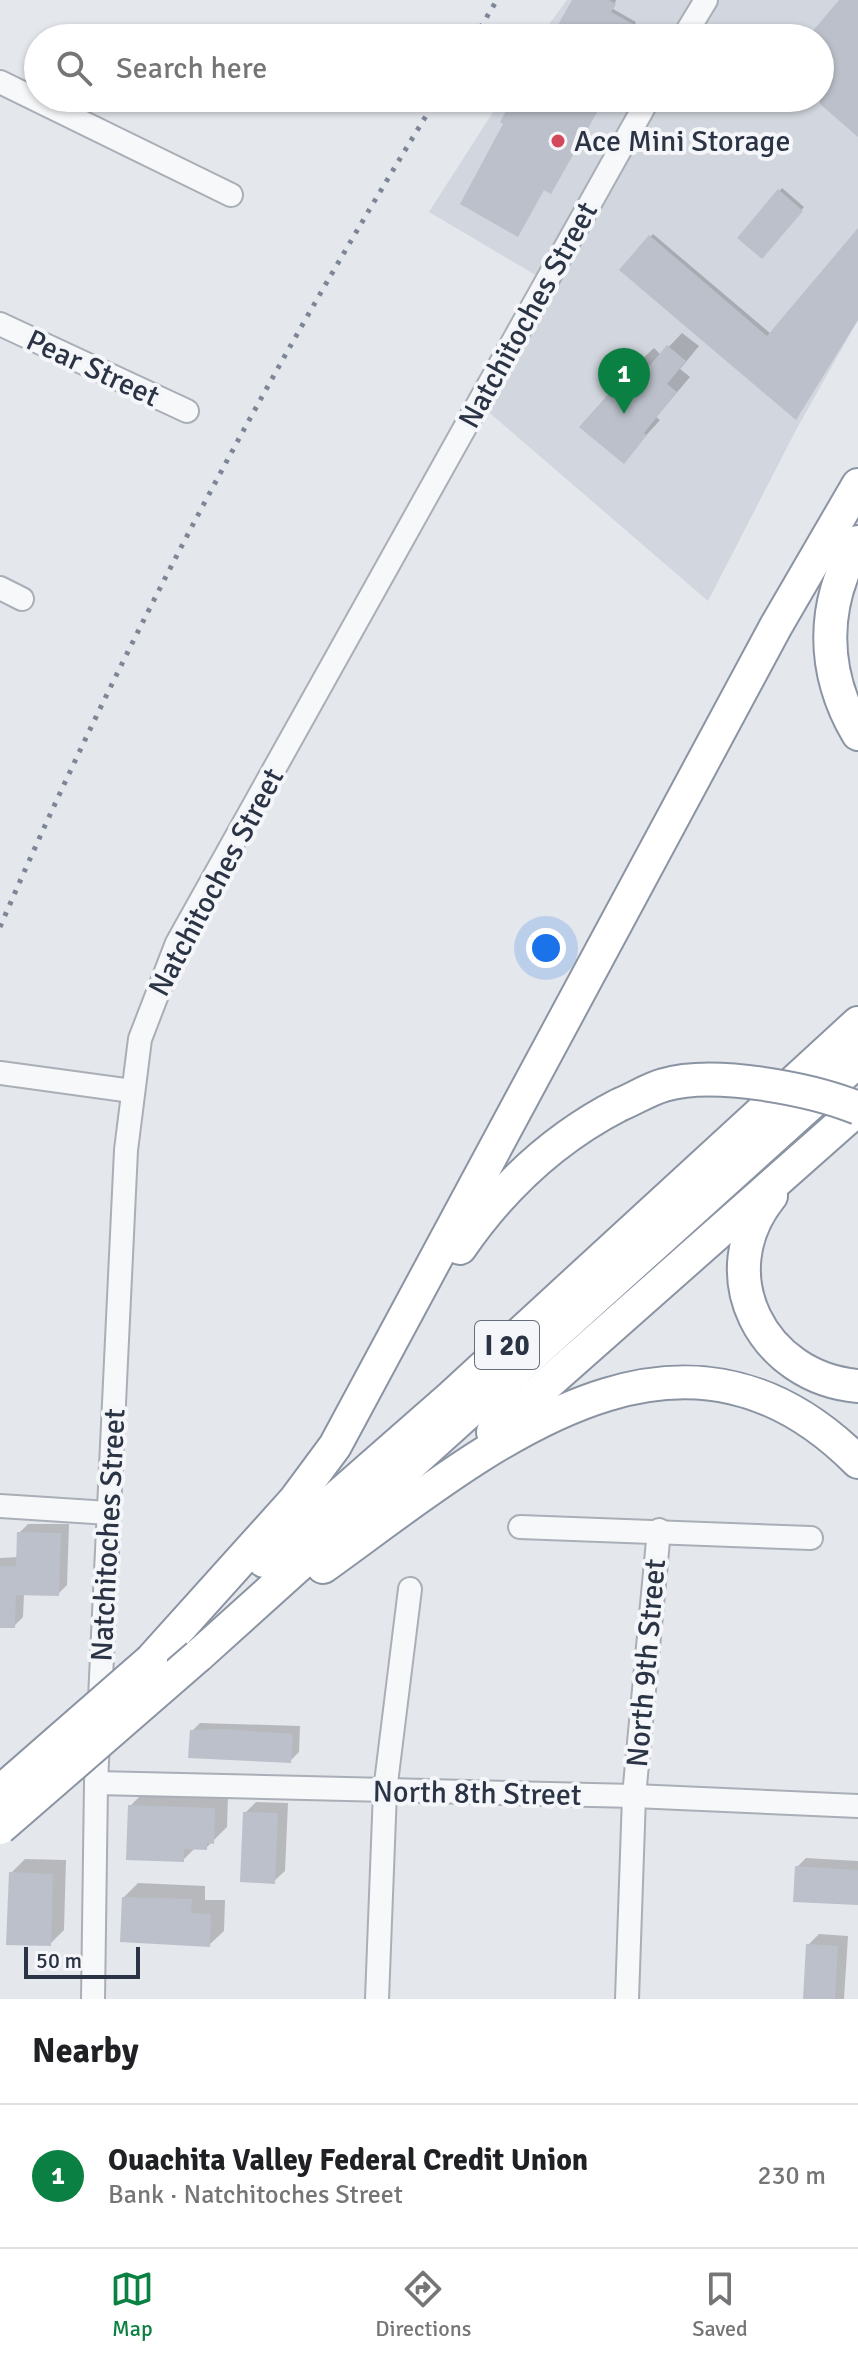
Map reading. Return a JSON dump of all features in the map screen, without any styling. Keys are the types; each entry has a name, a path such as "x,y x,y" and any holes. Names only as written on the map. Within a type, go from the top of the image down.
{"highway":[{"path":"335,1446 783,613 858,485"},
{"path":"858,542 834,591 829,616 829,648 840,700 858,734"},
{"name":"I 20","path":"0,1792 451,1397 858,1023"},
{"name":"I 20","path":"0,1828 198,1656 858,1061"},
{"path":"151,1660 295,1500 335,1446 434,1284 480,1218 513,1180 553,1147 589,1121 666,1084 713,1082 793,1088 858,1108 412,1503"},
{"path":"828,1136 767,1201 753,1228 744,1277 755,1322 782,1356 816,1378 858,1386"},
{"path":"198,1656 412,1503 559,1409 618,1389 660,1382 734,1389 769,1400 837,1440 858,1462"}],"street":[{"path":"691,24 706,0"},
{"path":"0,82 24,94"},
{"path":"61,112 231,195"},
{"name":"Natchitoches Street","path":"93,1999 96,1783 126,1150 140,1039 177,943 641,112"},
{"name":"Pear Street","path":"0,324 187,411"},
{"path":"0,588 22,599"},
{"path":"0,1073 132,1091"},
{"path":"0,1506 109,1513"},
{"name":"North 9th Street","path":"520,1527 811,1538"},
{"name":"North 9th Street","path":"627,1999 634,1796 659,1530"},
{"path":"377,1999 385,1791 410,1589"},
{"name":"North 8th Street","path":"96,1783 634,1796 858,1806"}],"shaded area":[{"path":"567,0 696,0 682,24 549,24"},
{"path":"715,0 858,0 858,320 796,430 708,601 484,408 651,112 834,112 834,24 701,24"},
{"path":"493,112 632,112 539,277 429,212"}],"building":[{"path":"572,0 609,0 616,4 611,12 633,24 558,24"},
{"path":"839,0 858,0 858,137 829,112 834,112 834,24 819,24"},
{"path":"505,112 597,112 551,194 544,190 518,237 460,204 503,124 500,122"},
{"path":"778,189 803,211 762,259 737,238"},
{"path":"858,228 858,320 796,420 619,270 649,235 767,336"},
{"path":"667,345 686,361 667,384 677,392 624,464 579,427 638,361 647,369"},
{"path":"17,1532 61,1533 59,1596 16,1595 15,1628 0,1628 0,1566 16,1566"},
{"path":"190,1730 293,1734 291,1763 188,1758"},
{"path":"128,1805 215,1808 214,1844 207,1843 207,1850 184,1849 184,1862 126,1860"},
{"path":"243,1812 278,1813 275,1884 240,1882"},
{"path":"795,1866 858,1870 858,1905 793,1902"},
{"path":"9,1872 53,1874 51,1946 6,1945"},
{"path":"122,1897 192,1899 191,1913 211,1914 210,1947 120,1942"},
{"path":"806,1944 838,1946 835,1999 803,1999"}],"railway":[{"path":"482,24 497,0"},
{"path":"0,927 98,714 204,505 317,299 428,112"}],"place":[{"name":"Ace Mini Storage","path":"558,141"},
{"name":"Ouachita Valley Federal Credit Union","path":"624,414"}]}
